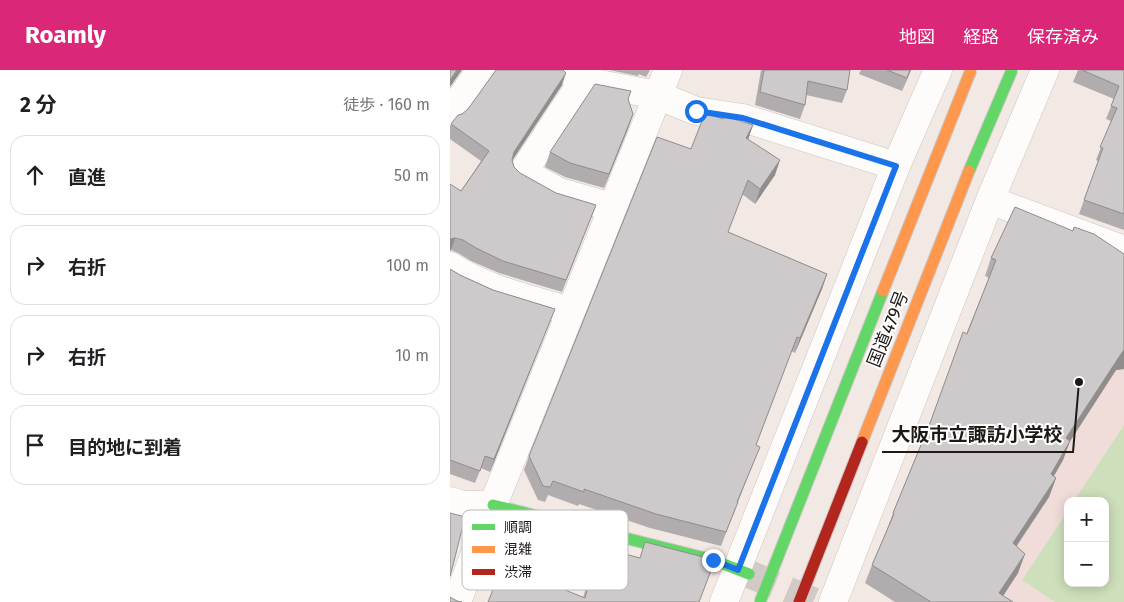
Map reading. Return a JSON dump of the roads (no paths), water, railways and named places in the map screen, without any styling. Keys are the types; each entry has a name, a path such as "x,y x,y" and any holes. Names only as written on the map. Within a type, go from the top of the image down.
{"main road":[{"name":"国道479号","path":"760,602 934,161 972,70"},
{"name":"国道479号","path":"799,602 976,154 1012,70"},
{"path":"493,505 513,510"},
{"path":"628,539 713,560 743,572"}],"street":[{"path":"451,112 482,70"},
{"path":"491,510 668,70"},
{"path":"724,602 743,572 896,166 938,70"},
{"path":"833,602 990,200 1045,70"},
{"path":"612,207 559,192 523,172 575,75 657,95 696,111 743,118 896,166"},
{"path":"990,200 1124,250"},
{"path":"450,266 491,288 571,311"},
{"path":"450,501 463,504 493,505"},
{"path":"457,602 462,589"}],"tunnel":[{"path":"749,574 815,602"}],"place":[{"name":"大阪市立諏訪小学校","path":"1079,382"}]}
